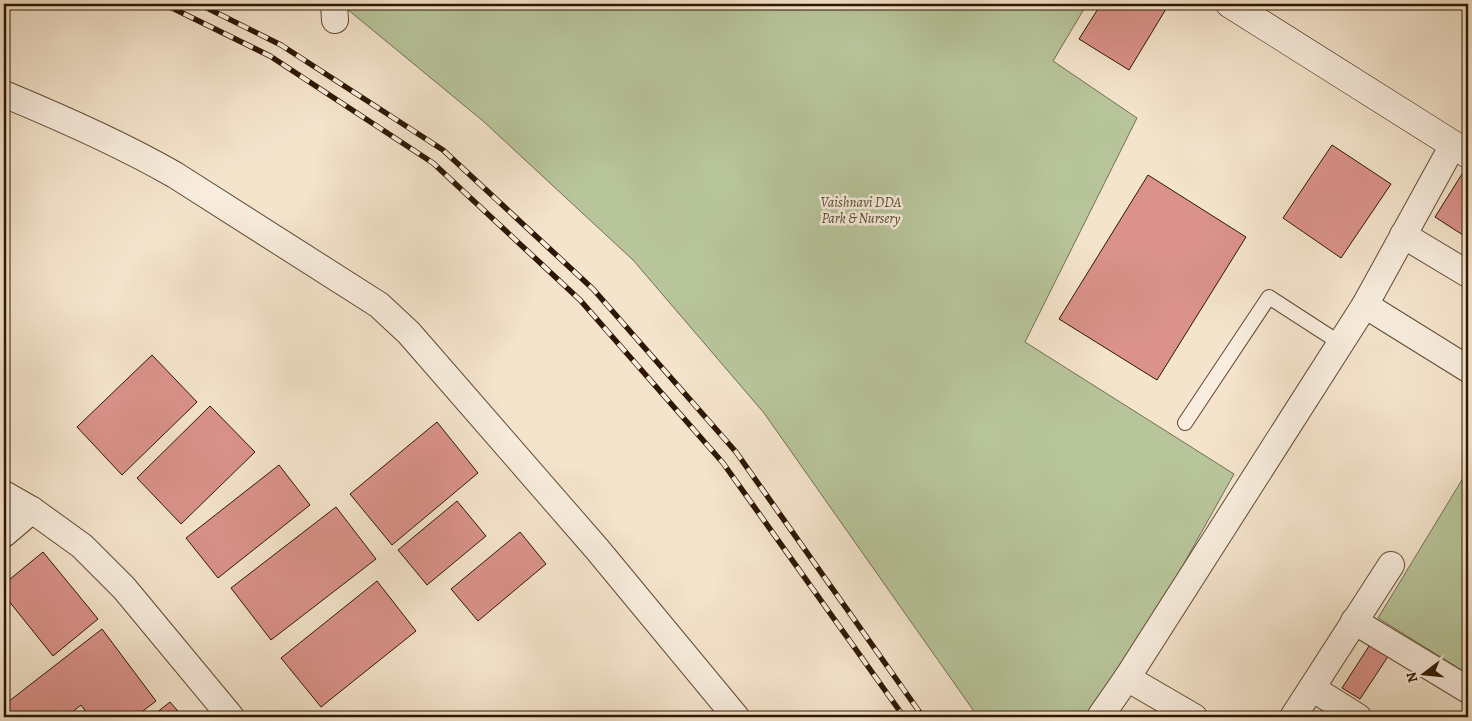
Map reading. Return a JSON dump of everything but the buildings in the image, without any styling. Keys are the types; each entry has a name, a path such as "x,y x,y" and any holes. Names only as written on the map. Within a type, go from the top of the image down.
{"street":[{"path":"1100,717 1127,678 1365,305 1403,235 1460,149 1230,4"},
{"path":"4,94 144,157 176,175 379,305 409,333 590,542 736,717"},
{"path":"1403,235 1468,274"},
{"path":"1365,305 1468,368"},
{"path":"4,494 32,510 82,546 124,588 231,717"},
{"path":"4,534 32,510"},
{"path":"1293,717 1391,565"},
{"path":"1354,621 1468,690"},
{"path":"1127,678 1194,717"},
{"path":"1312,688 1358,717"}],"lane":[{"path":"1185,423 1269,297 1340,343"}],"green space":[{"name":"Vaishnavi DDA Park & Nursery","path":"341,4 1087,4 1053,61 1137,118 1025,342 1234,474 1098,717 978,717 764,413 633,260 483,121"},
{"path":"1468,470 1468,674 1378,618"}],"railway":[{"path":"164,4 270,56 433,163 580,300 723,463 904,717"},
{"path":"199,4 281,45 443,150 593,289 736,452 923,717"}]}
